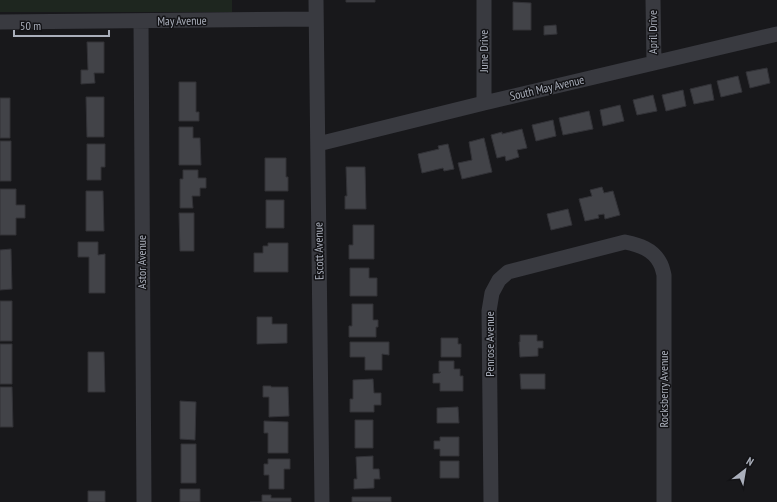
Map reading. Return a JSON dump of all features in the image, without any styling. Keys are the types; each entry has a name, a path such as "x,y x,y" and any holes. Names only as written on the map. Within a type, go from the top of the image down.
{"street":[{"name":"Escott Avenue","path":"316,0 322,502"},
{"name":"June Drive","path":"484,0 484,103"},
{"name":"April Drive","path":"653,0 654,63"},
{"name":"May Avenue","path":"0,22 316,19"},
{"name":"Astor Avenue","path":"141,21 144,502"},
{"name":"South May Avenue","path":"318,144 777,34"},
{"name":"Penrose Avenue","path":"491,502 489,311 492,293 499,280 508,272 625,242 639,245 652,252 660,262 664,275"},
{"name":"Rocksberry Avenue","path":"664,275 664,502"}],"shaded area":[{"path":"0,0 232,0 232,12 0,12"}],"building":[{"path":"346,0 375,0 375,2 346,2"},
{"path":"513,2 531,3 531,30 513,30"},
{"path":"556,25 557,34 544,35 544,26"},
{"path":"87,42 104,42 104,73 94,73 95,83 81,84 81,70 88,70"},
{"path":"767,68 770,83 750,88 746,72"},
{"path":"738,76 742,92 721,97 717,81"},
{"path":"179,82 196,82 196,112 199,112 199,121 179,121"},
{"path":"711,84 714,100 694,104 690,89"},
{"path":"683,90 686,106 666,111 662,95"},
{"path":"653,95 657,111 637,115 633,100"},
{"path":"86,97 104,97 104,137 87,137"},
{"path":"0,98 10,98 10,138 0,138"},
{"path":"620,105 624,121 603,126 600,110"},
{"path":"589,111 593,129 563,135 559,118"},
{"path":"553,120 556,136 536,141 532,125"},
{"path":"179,127 193,127 193,138 200,138 201,165 179,165"},
{"path":"522,129 527,148 517,150 519,157 506,161 505,156 497,158 491,135"},
{"path":"484,138 492,172 462,179 458,163 472,160 469,142"},
{"path":"0,141 11,141 11,181 0,181"},
{"path":"87,144 105,144 105,167 101,167 101,180 87,180"},
{"path":"448,144 454,169 444,171 443,168 422,173 418,154 439,149 438,146"},
{"path":"265,158 286,158 288,191 265,191"},
{"path":"346,167 365,167 366,209 345,209 345,196 347,196"},
{"path":"183,170 198,170 198,178 206,178 206,188 200,188 200,196 192,196 193,208 180,208 180,179 183,179"},
{"path":"602,187 604,193 613,191 620,215 605,219 604,214 598,215 599,218 585,221 579,199 592,196 590,190"},
{"path":"0,189 16,189 16,205 25,205 25,218 16,218 16,235 0,235"},
{"path":"86,191 103,191 104,231 86,231"},
{"path":"266,200 284,200 284,228 266,228"},
{"path":"568,209 572,225 551,230 547,214"},
{"path":"179,213 194,213 194,251 180,251"},
{"path":"353,225 374,225 374,259 349,259 349,245 353,245"},
{"path":"78,242 98,242 98,255 105,254 105,293 89,293 89,257 78,257"},
{"path":"268,243 288,243 288,272 254,272 254,253 263,253 263,246 268,246"},
{"path":"11,249 12,289 0,290 0,250"},
{"path":"350,268 369,268 369,278 377,278 377,296 350,296"},
{"path":"0,301 12,301 12,341 0,341"},
{"path":"352,304 373,304 373,320 378,320 376,337 349,337 349,326 352,326"},
{"path":"257,317 272,317 272,324 287,324 287,343 257,344"},
{"path":"520,335 537,335 537,341 543,341 543,348 538,348 538,356 520,357"},
{"path":"441,338 458,338 458,344 461,344 461,357 441,357"},
{"path":"350,342 389,342 389,355 382,354 382,370 365,370 365,357 350,357"},
{"path":"0,344 12,344 12,384 0,384"},
{"path":"88,352 104,352 105,392 88,392"},
{"path":"439,361 454,361 454,369 460,369 460,376 463,376 463,391 440,391 440,383 433,383 433,374 441,372 439,372"},
{"path":"520,374 545,374 545,389 521,389"},
{"path":"373,379 374,393 381,393 381,405 374,405 374,412 350,412 350,399 353,399 353,380"},
{"path":"263,386 288,387 289,416 269,417 269,397 263,397"},
{"path":"0,387 12,387 13,427 0,427"},
{"path":"180,401 196,402 195,440 180,439"},
{"path":"458,407 459,423 437,423 437,408"},
{"path":"355,420 373,420 373,448 355,448"},
{"path":"264,421 288,422 288,453 268,453 268,433 264,433"},
{"path":"440,437 459,437 459,456 440,456 440,449 434,449 434,441 440,441"},
{"path":"181,444 196,444 196,483 181,483"},
{"path":"373,456 373,469 379,469 380,479 374,479 374,488 354,489 354,479 357,479 356,457"},
{"path":"268,459 290,459 290,469 284,469 284,489 269,489 269,475 264,475 264,464 268,464"},
{"path":"440,461 459,461 459,478 440,478"},
{"path":"180,489 200,489 200,502 180,502"},
{"path":"88,491 105,491 105,502 88,502"},
{"path":"262,495 271,495 271,498 291,498 291,502 262,502"},
{"path":"352,497 391,497 391,502 352,502"}]}
